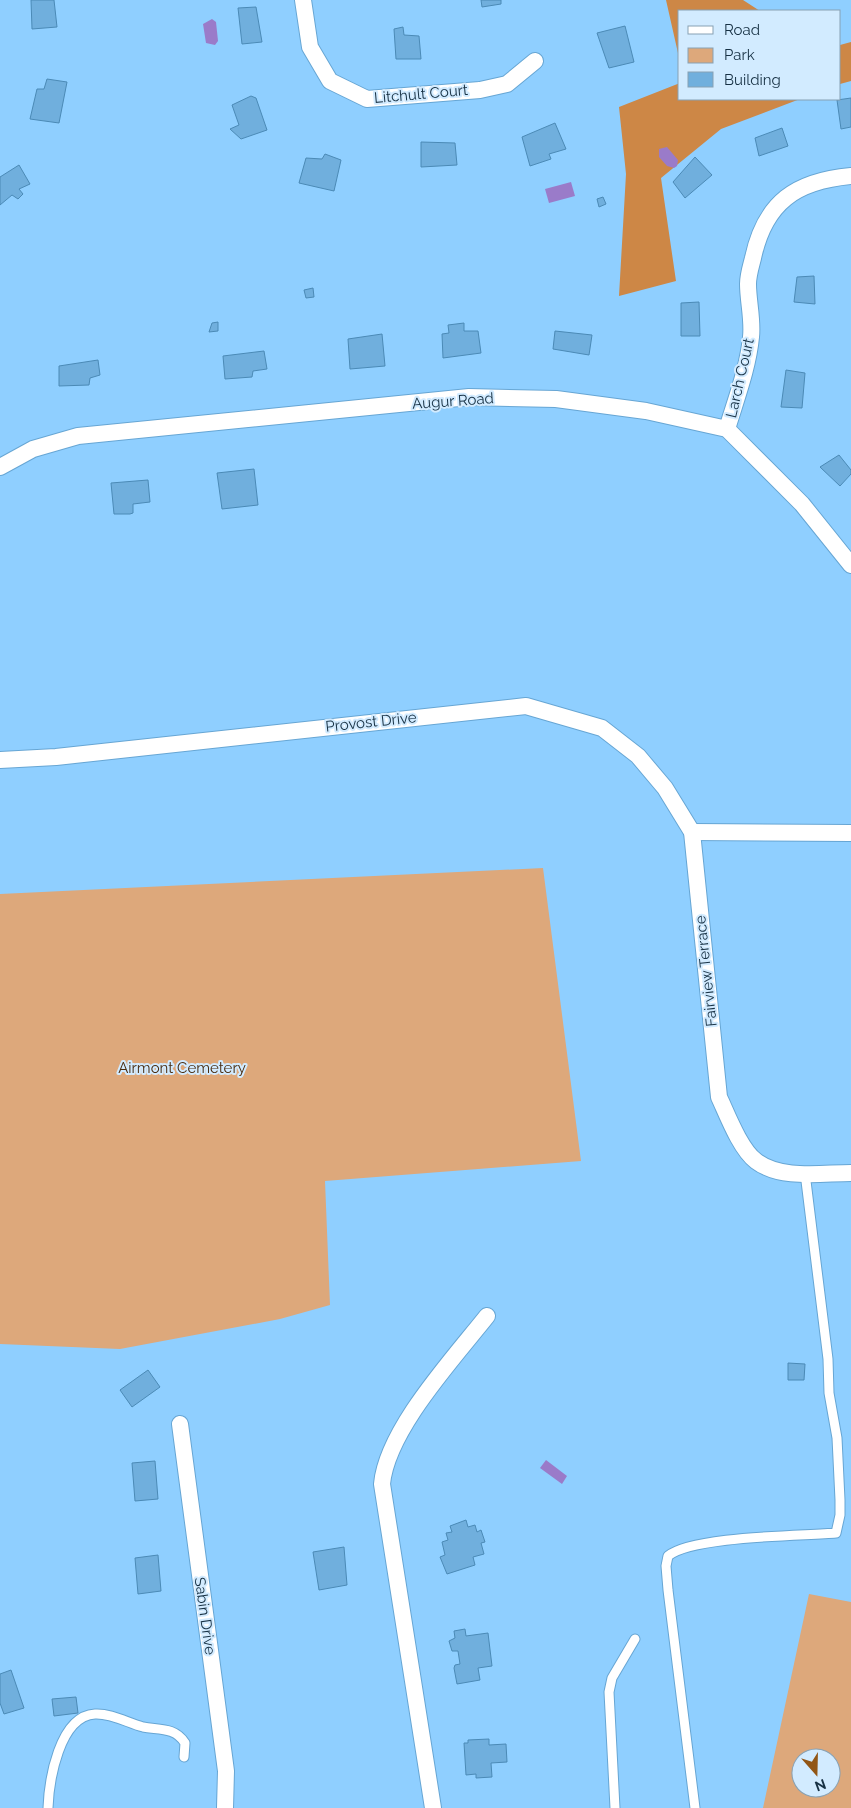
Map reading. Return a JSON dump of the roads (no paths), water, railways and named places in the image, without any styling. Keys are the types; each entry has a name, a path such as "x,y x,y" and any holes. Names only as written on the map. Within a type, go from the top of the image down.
{"street":[{"name":"Litchult Court","path":"303,0 310,47 330,81 367,99 480,90 498,86 506,84 535,61"},
{"name":"Larch Court","path":"727,429 745,369 751,336 748,282 756,241 775,205 798,188 836,177 851,176"},
{"name":"Augur Road","path":"0,467 33,448 78,436 469,398 556,399 646,411 727,429"},
{"path":"727,429 802,504 851,565"},
{"name":"Provost Drive","path":"0,760 56,756 526,706 602,728 638,756 665,788 692,832"},
{"path":"692,832 851,833"},
{"name":"Fairview Terrace","path":"692,832 719,1097 733,1129 755,1160 776,1171 805,1173 851,1172"},
{"path":"433,1808 382,1484 383,1474 396,1437 430,1388 487,1316"},
{"name":"Sabin Drive","path":"180,1424 226,1771 225,1808"}],"lane":[{"path":"696,1808 668,1590 666,1566 668,1556 675,1550 699,1543 836,1533 840,1515 836,1438 829,1393 828,1358 805,1173"},
{"path":"615,1808 609,1692 612,1678 635,1639"},
{"path":"48,1808 49,1787 56,1758 70,1729 86,1716 107,1715 142,1726 173,1732 185,1743 184,1757"}],"park label":[{"name":"Airmont Cemetery","path":"182,1068"}]}
